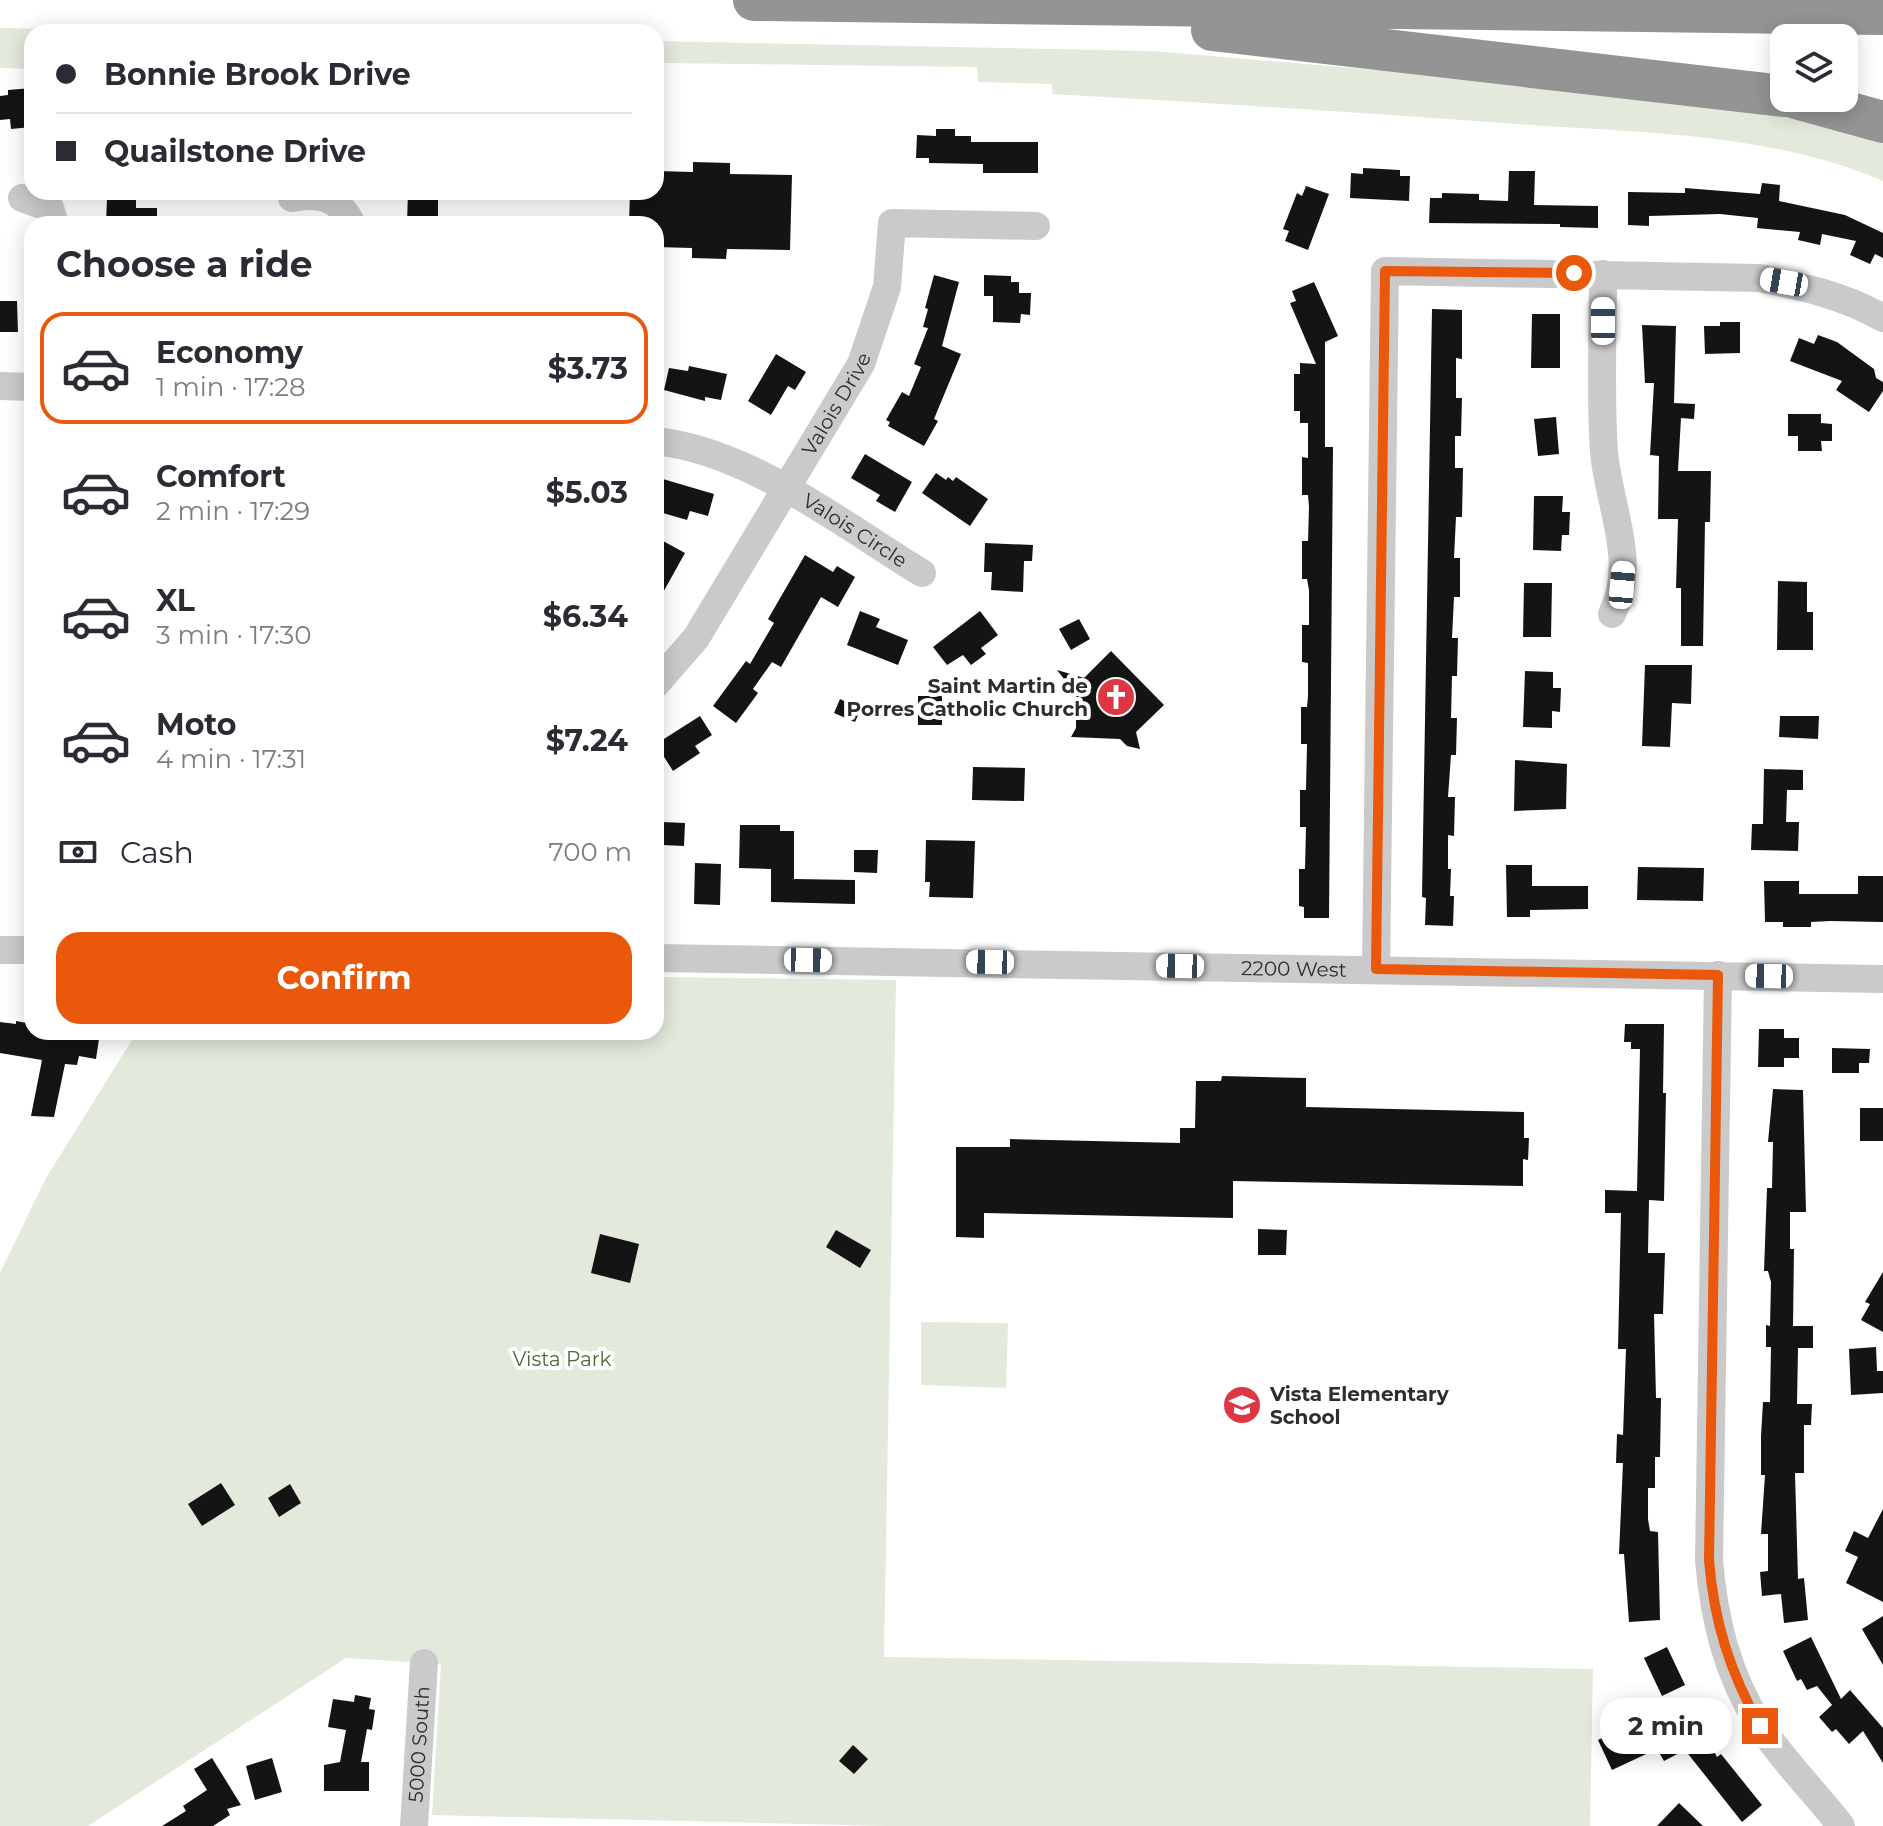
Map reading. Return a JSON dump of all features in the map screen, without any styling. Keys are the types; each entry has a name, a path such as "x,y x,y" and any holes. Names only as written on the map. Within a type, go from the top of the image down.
{"highway":[{"path":"754,0 1883,14"},
{"path":"976,4 1770,94"},
{"path":"1847,112 1883,122"}],"street":[{"path":"28,200 50,208 52,216"},
{"path":"330,200 340,206 347,216"},
{"name":"Valois Drive","path":"664,675 696,638 861,364 887,287 892,223 1036,226"},
{"path":"1376,969 1385,271 1759,278 1803,286 1846,299 1883,318"},
{"path":"1603,274 1605,455 1624,563 1622,585 1612,614"},
{"path":"0,386 24,387"},
{"name":"Valois Circle","path":"664,443 711,453 785,490 922,573"},
{"path":"0,950 24,950"},
{"name":"2200 West","path":"664,958 1883,979"},
{"path":"1718,975 1709,1560 1712,1597 1719,1633 1735,1681 1760,1726 1829,1822"},
{"name":"5000 South","path":"414,1826 424,1663"}],"green space":[{"path":"0,28 24,28 24,69 0,68"},
{"path":"664,41 1152,51 1728,100 1883,139 1883,181 1841,165 1798,154 1710,138 1052,94 1052,84 978,82 977,67 664,63"},
{"name":"Vista Park","path":"664,977 896,980 884,1657 1593,1669 1590,1826 885,1826 432,1815 441,1664 346,1658 88,1826 0,1826 0,1273 46,1178 132,1040 664,1040"},
{"path":"921,1322 1008,1323 1006,1388 921,1385"}],"building":[{"path":"24,89 24,128 11,129 10,119 0,120 0,96 8,95 8,90"},
{"path":"936,129 955,129 955,136 971,136 971,142 1038,142 1038,173 983,173 983,164 929,163 929,158 916,158 917,135 936,136"},
{"path":"693,162 730,163 730,174 792,175 790,250 727,249 726,259 692,258 692,248 664,247 664,216 629,216 630,200 664,200 664,171 693,172"},
{"path":"1363,168 1400,170 1400,176 1410,176 1409,201 1350,198 1351,173 1363,174"},
{"path":"1509,171 1535,171 1534,205 1598,206 1598,228 1560,227 1560,224 1429,223 1430,198 1442,198 1442,193 1479,194 1479,200 1508,201"},
{"path":"1762,183 1780,185 1779,201 1845,215 1883,233 1883,258 1875,254 1870,264 1850,255 1856,241 1822,234 1820,245 1798,240 1800,232 1757,228 1758,218 1720,214 1649,216 1649,226 1628,225 1628,192 1685,193 1685,188 1760,194"},
{"path":"1306,186 1329,194 1308,250 1285,241 1289,231 1283,229 1297,193 1302,196"},
{"path":"107,200 136,200 136,208 157,208 157,216 106,216"},
{"path":"408,200 438,200 438,216 407,216"},
{"path":"934,275 959,282 942,346 961,354 934,419 938,421 924,446 888,426 890,422 886,420 902,392 909,396 921,367 914,364 928,328 923,327 928,309 925,308"},
{"path":"984,275 1011,276 1011,282 1019,282 1019,293 1031,293 1030,315 1021,314 1020,323 993,322 993,296 984,296"},
{"path":"1314,282 1338,336 1325,342 1325,447 1333,447 1329,918 1304,918 1304,907 1299,906 1299,869 1305,869 1306,827 1300,827 1300,790 1306,790 1307,744 1301,744 1301,707 1307,707 1308,696 1308,663 1302,662 1302,625 1309,625 1309,590 1307,579 1302,579 1302,541 1308,541 1309,507 1308,495 1302,495 1302,457 1308,458 1308,423 1300,423 1300,411 1294,411 1294,374 1300,374 1300,363 1316,364 1290,303 1296,301 1292,291"},
{"path":"0,301 17,301 18,332 0,332"},
{"path":"1432,309 1462,310 1462,359 1456,358 1456,398 1462,398 1461,436 1455,436 1455,468 1463,468 1462,517 1456,517 1454,558 1460,558 1460,597 1454,597 1452,638 1458,638 1457,676 1452,676 1451,718 1457,718 1456,755 1451,755 1448,797 1455,797 1454,836 1448,835 1450,896 1454,896 1453,926 1425,925 1426,898 1422,897"},
{"path":"1532,314 1560,314 1560,368 1531,368"},
{"path":"1720,322 1740,322 1740,353 1705,354 1704,326 1720,326"},
{"path":"1642,325 1676,326 1674,403 1695,404 1694,419 1681,418 1678,471 1711,471 1710,522 1705,522 1703,646 1681,646 1681,588 1676,588 1678,519 1658,519 1659,456 1650,455 1654,383 1645,383"},
{"path":"1818,335 1837,342 1874,369 1876,378 1883,382 1883,391 1869,412 1836,390 1842,381 1790,361 1799,338 1814,344"},
{"path":"776,354 806,372 795,390 788,386 771,415 748,401"},
{"path":"689,366 727,374 721,400 705,397 705,401 664,390 669,368 688,371"},
{"path":"1788,414 1821,414 1821,423 1832,424 1832,441 1821,441 1822,451 1798,451 1798,436 1788,436"},
{"path":"1556,417 1559,454 1538,456 1534,419"},
{"path":"865,454 912,482 895,512 876,501 880,495 851,478"},
{"path":"936,473 946,480 948,477 953,481 956,477 988,499 970,526 922,493"},
{"path":"664,479 714,494 708,516 690,511 687,520 664,513"},
{"path":"1534,496 1563,496 1562,512 1570,512 1569,535 1562,535 1561,551 1533,550"},
{"path":"664,542 685,553 664,591"},
{"path":"985,543 1033,545 1032,561 1024,561 1023,592 991,590 992,572 984,572"},
{"path":"805,555 833,572 837,566 855,577 838,607 821,597 781,667 772,662 753,689 758,693 736,723 713,706 746,661 750,664 774,623 768,619"},
{"path":"1778,581 1807,582 1807,612 1813,612 1813,650 1777,650"},
{"path":"1524,583 1552,583 1551,637 1523,637"},
{"path":"860,611 880,619 876,627 908,640 898,665 847,645"},
{"path":"980,611 998,635 981,648 986,654 971,665 963,655 947,665 933,647"},
{"path":"1079,619 1090,639 1071,650 1059,629"},
{"name":"Saint Martin de Porres Catholic Church","path":"1111,651 1164,705 1136,732 1140,749 1127,746 1120,739 1071,737 1076,728 1076,694 1057,670 1084,678"},
{"path":"1645,665 1692,665 1691,704 1672,703 1670,747 1642,746"},
{"path":"1525,671 1553,672 1553,688 1561,688 1560,712 1552,711 1552,728 1523,727"},
{"path":"918,696 942,696 942,725 918,725"},
{"path":"840,699 861,709 855,722 834,713"},
{"path":"700,716 712,735 695,746 700,753 673,771 664,757 664,739"},
{"path":"1780,716 1819,716 1818,739 1779,737"},
{"path":"1515,760 1567,764 1566,809 1514,811"},
{"path":"973,767 1025,768 1024,801 972,800"},
{"path":"1764,769 1803,770 1803,790 1787,790 1786,822 1799,822 1798,851 1751,850 1752,824 1763,824"},
{"path":"664,822 685,823 684,846 664,845"},
{"path":"740,825 780,825 780,831 794,831 794,879 855,880 855,904 771,902 771,869 739,868"},
{"path":"926,840 975,841 973,898 929,897 930,882 925,882"},
{"path":"854,850 878,850 877,873 854,872"},
{"path":"695,863 721,864 720,905 694,904"},
{"path":"1506,865 1532,865 1532,886 1588,886 1588,909 1530,910 1530,917 1507,917"},
{"path":"1638,867 1704,868 1703,901 1637,900"},
{"path":"1858,876 1883,876 1883,922 1830,921 1811,922 1811,927 1783,927 1783,922 1765,922 1764,881 1799,881 1799,894 1858,894"},
{"path":"16,1021 24,1022 24,1040 99,1040 96,1059 79,1056 77,1065 65,1064 54,1117 31,1116 42,1060 0,1053 0,1022 16,1024"},
{"path":"1625,1024 1664,1024 1663,1093 1666,1093 1664,1201 1649,1200 1648,1253 1665,1253 1663,1314 1654,1314 1656,1398 1661,1398 1660,1457 1655,1457 1655,1488 1648,1488 1650,1531 1658,1532 1660,1620 1629,1622 1624,1554 1619,1554 1623,1463 1616,1463 1617,1434 1623,1435 1626,1349 1618,1349 1621,1213 1605,1213 1605,1190 1637,1191 1640,1049 1631,1049 1631,1042 1624,1042"},
{"path":"1759,1029 1784,1029 1784,1038 1799,1038 1799,1058 1784,1058 1784,1067 1758,1067"},
{"path":"1832,1048 1870,1049 1869,1063 1859,1063 1859,1073 1832,1073"},
{"path":"1222,1076 1306,1078 1306,1107 1524,1112 1524,1138 1529,1138 1528,1160 1523,1159 1523,1186 1233,1181 1233,1218 984,1213 984,1238 956,1237 956,1147 1010,1147 1010,1139 1180,1143 1180,1128 1195,1128 1196,1081 1221,1081"},
{"path":"1773,1089 1803,1090 1806,1212 1790,1212 1790,1249 1794,1249 1793,1326 1813,1326 1813,1348 1798,1348 1797,1404 1812,1404 1811,1425 1804,1425 1804,1473 1795,1473 1798,1579 1804,1578 1808,1620 1784,1623 1781,1594 1762,1596 1760,1572 1768,1571 1768,1534 1761,1534 1765,1475 1761,1475 1761,1436 1763,1402 1770,1402 1771,1347 1766,1347 1766,1325 1770,1326 1771,1282 1768,1271 1764,1271 1767,1188 1772,1188 1773,1142 1768,1142"},
{"path":"1860,1108 1883,1108 1883,1141 1860,1141"},
{"path":"1258,1229 1287,1230 1286,1255 1258,1255"},
{"path":"836,1230 871,1250 860,1268 826,1247"},
{"path":"600,1234 639,1244 630,1283 591,1273"},
{"path":"1883,1272 1883,1332 1861,1320 1870,1304 1865,1302"},
{"path":"1876,1347 1877,1371 1883,1371 1883,1393 1851,1395 1849,1349"},
{"path":"221,1483 235,1505 202,1526 188,1504"},
{"path":"290,1484 301,1503 279,1517 268,1498"},
{"path":"1883,1509 1883,1602 1846,1583 1858,1557 1845,1551 1854,1531 1868,1538"},
{"path":"1883,1616 1883,1665 1862,1629"},
{"path":"1811,1637 1841,1699 1850,1690 1883,1728 1883,1763 1863,1731 1849,1744 1836,1729 1832,1732 1819,1717 1832,1705 1817,1686 1807,1690 1801,1679 1797,1681 1783,1651"},
{"path":"1667,1647 1685,1685 1662,1696 1644,1658"},
{"path":"355,1695 371,1698 369,1709 375,1710 372,1730 367,1729 361,1762 369,1762 369,1791 324,1791 324,1765 340,1762 346,1730 328,1727 333,1699 354,1702"},
{"path":"1678,1705 1691,1728 1700,1724 1717,1757 1721,1754 1762,1805 1742,1822 1685,1750 1664,1761 1657,1749 1612,1770 1598,1740 1622,1728 1624,1733"},
{"path":"853,1745 868,1759 854,1774 839,1761"},
{"path":"212,1758 241,1805 227,1809 230,1815 213,1826 162,1826 186,1811 183,1806 207,1790 194,1769"},
{"path":"272,1758 282,1792 255,1800 246,1766"},
{"path":"1679,1803 1703,1826 1657,1826"}],"place":[{"name":"Saint Martin de Porres Catholic Church","path":"1116,697"},
{"name":"Vista Elementary School","path":"1242,1405"}],"route":[{"path":"1574,273 1385,271 1376,969 1718,975 1709,1560 1719,1633 1735,1681 1760,1726"}]}
